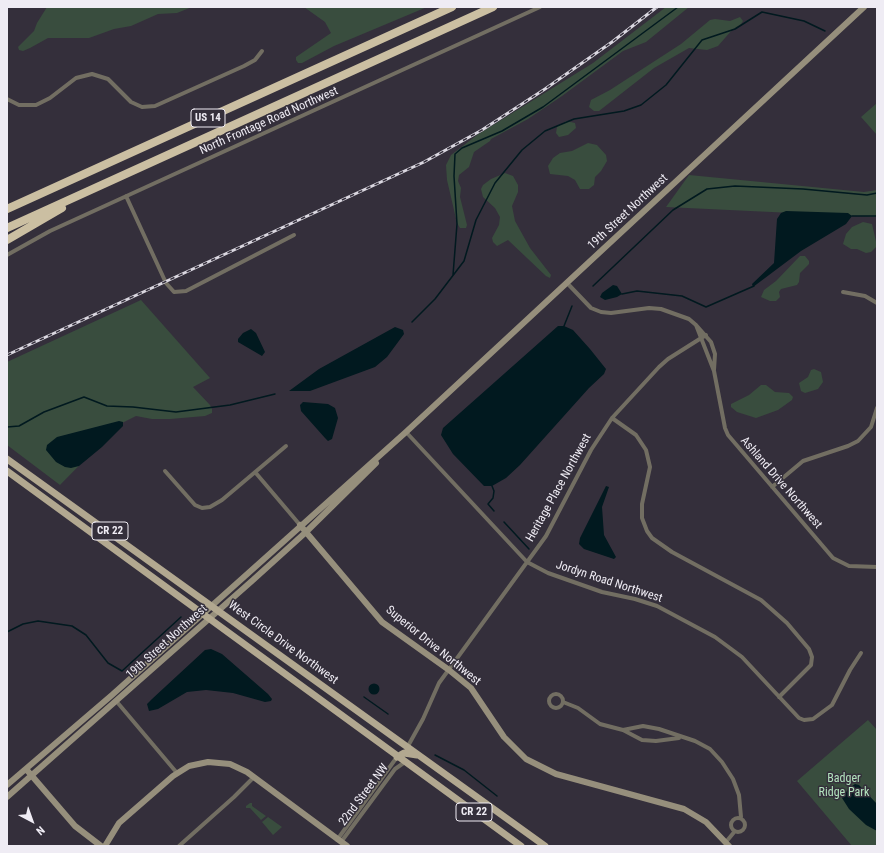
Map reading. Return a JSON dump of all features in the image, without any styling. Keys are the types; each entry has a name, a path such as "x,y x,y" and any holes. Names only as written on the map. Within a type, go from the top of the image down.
{"highway":[{"name":"US 14","path":"7,209 452,7"},
{"name":"US 14","path":"7,228 493,7"},
{"path":"7,240 58,210 157,160"},
{"path":"7,204 67,182"}],"main road":[{"name":"West Circle Drive Northwest","path":"7,459 545,846"},
{"name":"West Circle Drive Northwest","path":"7,471 521,846"},
{"path":"397,757 407,753 421,756"}],"street":[{"name":"North Frontage Road Northwest","path":"7,255 44,234 540,7"},
{"name":"19th Street Northwest","path":"7,785 406,432 568,284 864,7"},
{"path":"7,99 19,105 36,105 50,98 76,78 92,74 108,79 131,102 142,107 155,106 244,66 255,60 262,51"},
{"path":"126,196 166,283 174,292 186,291 294,235"},
{"name":"Ashland Drive Northwest","path":"568,284 583,301 592,308 601,312 611,313 649,308 661,309 680,314 696,325 706,335 715,354 714,371"},
{"path":"843,292 865,296 877,302"},
{"name":"Ashland Drive Northwest","path":"696,325 714,371 726,432 836,561 849,566 877,566"},
{"name":"Heritage Place Northwest","path":"408,746 423,720 434,693 449,670 546,536 591,450 612,418 659,367 706,335"},
{"path":"772,487 803,461 843,448 858,441 871,427 877,408"},
{"path":"612,418 636,435 646,450 650,467 642,504 642,518 647,531 657,543 761,600 787,622 806,644 812,657 811,666 779,698"},
{"name":"19th Street Northwest","path":"7,797 33,776 220,611 306,532 406,432"},
{"name":"Jordyn Road Northwest","path":"406,432 528,562 548,573 602,592 635,599 657,606 715,637 742,657 799,718 804,720 813,719 832,705 850,670 861,653"},
{"path":"165,471 192,502 198,507 205,508 218,503 286,446"},
{"name":"Superior Drive Northwest","path":"255,472 382,622 449,670 471,688 507,741 520,755 533,764 556,774 684,808 706,822 726,845"},
{"path":"117,702 177,773"},
{"path":"563,702 578,708 600,724 623,730 642,740 656,741 683,738"},
{"path":"623,730 643,726 651,727 695,741 710,749 729,770 739,795 741,817 745,821 745,827 741,832 735,831 731,826 731,822 735,818 741,817"},
{"name":"22nd Street NW","path":"339,841 397,757"},
{"path":"105,846 119,823 177,773 199,763 217,762 238,768 347,846"},
{"name":"22nd Street NW","path":"339,841 395,769 405,762"},
{"path":"26,769 75,826 101,846"},
{"path":"178,846 234,797 253,778"},
{"path":"726,845 735,831"}],"green space":[{"path":"47,7 192,7 177,13 158,14 131,26 114,29 89,38 48,38 23,51 19,50 18,47 34,31"},
{"path":"304,7 427,7 334,46 302,63 298,63 296,57 331,33 325,22"},
{"path":"666,7 689,7 646,42 623,51 562,96 528,119 491,139 474,152 469,167 459,175 458,181 461,188 460,197 467,225 466,228 460,228 457,223 447,180 446,165 451,155 477,135 593,63"},
{"path":"740,17 743,21 741,24 732,30 718,46 707,50 689,48 654,68 599,111 594,111 589,107 591,100 610,90 681,44 710,20 715,19 730,21"},
{"path":"877,103 877,135 861,117"},
{"path":"566,121 575,123 576,128 568,135 559,137 556,133 557,127"},
{"path":"588,143 597,145 606,155 607,161 595,177 594,185 589,189 580,189 575,180 568,176 550,174 548,166 553,158 560,153 572,151"},
{"path":"505,173 513,176 518,185 518,192 512,206 515,221 530,248 551,275 550,278 546,276 508,240 497,246 493,242 492,238 499,225 500,217 495,208 483,197 481,189 483,185 491,179"},
{"path":"689,175 864,192 877,190 877,217 666,207"},
{"path":"863,222 872,224 877,246 871,252 866,253 857,249 851,249 843,244 846,234 852,227"},
{"path":"800,256 805,256 809,261 809,264 800,273 799,282 797,285 781,289 779,292 780,297 776,301 770,301 761,297 764,290 776,281"},
{"path":"141,300 210,378 193,387 210,405 212,413 205,416 170,419 152,419 136,416 120,424 60,485 7,445 7,362"},
{"path":"814,369 821,372 823,382 818,389 805,393 801,391 799,383 808,377 811,370"},
{"path":"761,385 766,385 775,392 789,393 793,397 792,400 778,410 756,418 737,412 731,407 731,404 749,395"},
{"name":"Badger Ridge Park","path":"868,720 877,730 877,846 852,846 797,781"},
{"path":"252,803 252,806 266,816 261,820 250,808 246,808 246,806"},
{"path":"268,817 282,827 273,835 262,822"}],"water":[{"path":"786,211 848,213 852,216 846,224 801,251 753,287 752,284 774,263 777,219 781,213"},
{"path":"613,285 617,286 622,294 605,300 600,297 602,293"},
{"path":"558,326 564,326 573,330 606,369 604,374 589,388 520,465 506,478 492,486 484,486 453,454 441,435 443,428"},
{"path":"395,327 403,330 404,334 387,357 375,367 310,391 289,391 319,369"},
{"path":"251,329 256,333 265,352 262,356 238,342 238,339 243,333"},
{"path":"303,402 328,404 335,408 338,418 332,439 328,441 301,411 300,405"},
{"path":"119,421 123,422 123,426 102,447 79,466 71,468 65,467 56,462 46,450 47,445 57,437"},
{"path":"606,486 609,487 602,507 604,535 616,557 614,559 584,549 579,544 580,538"},
{"path":"211,649 222,654 268,694 272,699 271,701 265,702 233,693 206,690 187,692 158,709 149,711 147,704 152,699 205,650"},
{"path":"374,683 378,685 380,689 378,693 374,695 370,693 368,689 370,685"},
{"path":"855,784 859,785 877,804 877,831 866,825 849,809 842,798 849,788"}],"waterway":[{"path":"453,275 457,224 454,176 455,154 462,148 502,131 543,107 678,7"},
{"path":"412,322 435,299 464,261 476,220 495,183 522,150 545,131 574,119 624,111 641,105 666,85 702,40 735,29 762,12 804,21 825,31"},
{"path":"593,286 673,210 707,189 735,186 803,189 867,195 877,193"},
{"path":"852,216 877,216"},
{"path":"622,294 637,291 682,296 706,307 754,286"},
{"path":"564,326 572,306"},
{"path":"7,427 19,426 44,412 84,397 107,406 133,407 176,412 230,405 275,394"},
{"path":"492,486 494,491 493,498 488,504 494,511"},
{"path":"504,522 529,549"},
{"path":"7,632 23,624 38,621 72,626 86,635 108,663 122,671 181,617"},
{"path":"364,697 388,714"},
{"path":"435,755 464,770 497,796"}],"railway":[{"path":"7,355 424,162 482,130 545,89 612,42 657,7"}]}
